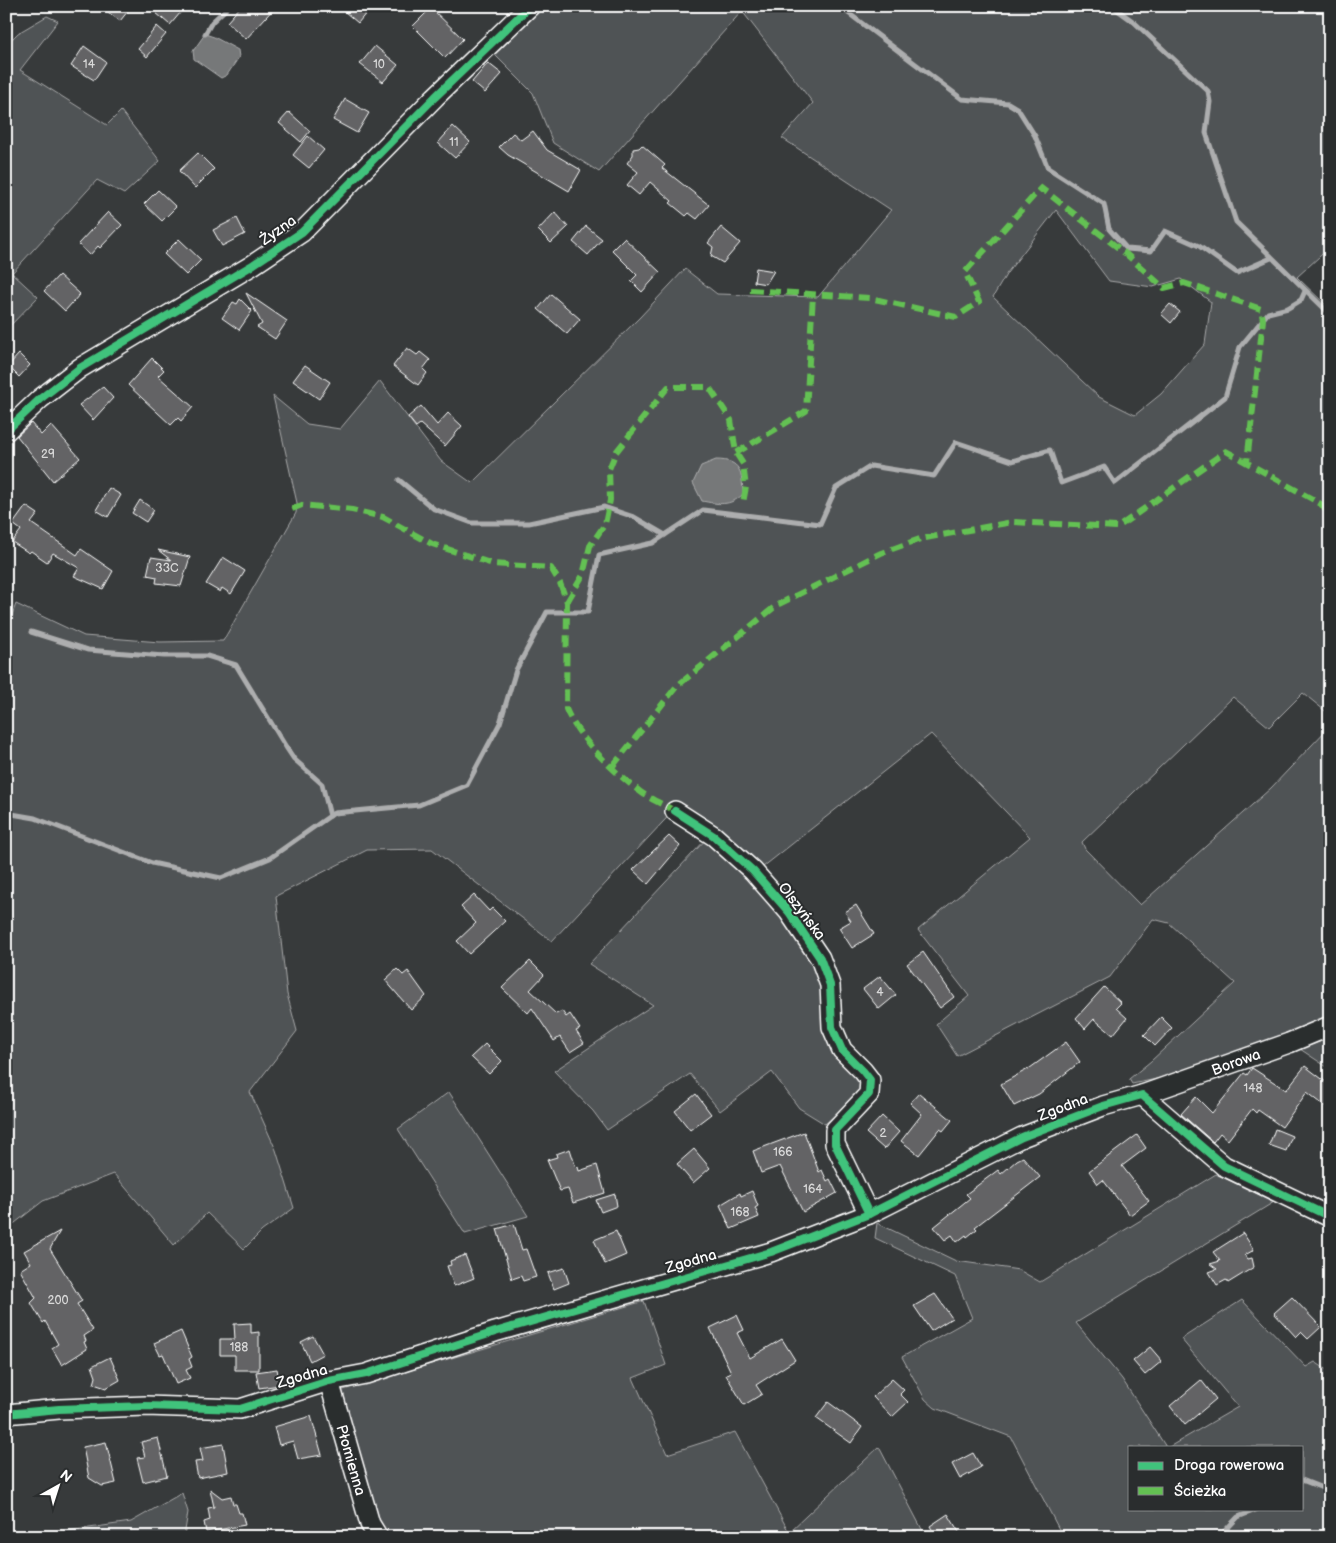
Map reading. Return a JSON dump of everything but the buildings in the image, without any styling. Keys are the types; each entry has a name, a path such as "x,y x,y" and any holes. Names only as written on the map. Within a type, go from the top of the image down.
{"street":[{"name":"Żyzna","path":"6,431 40,399 80,368 251,266 302,232 435,97 530,6"},
{"name":"Olszyńska","path":"675,811 714,836 753,871 794,918 820,958 830,985 832,1027 842,1050 864,1071 870,1080 869,1094 835,1130 835,1144 869,1214"},
{"name":"Borowa","path":"1142,1095 1289,1043 1330,1026"},
{"name":"Zgodna","path":"6,1414 59,1409 146,1406 240,1409 329,1381 366,1374 495,1332 772,1252 869,1214 1022,1138 1102,1106 1142,1095"},
{"path":"1142,1095 1224,1166 1330,1217"},
{"name":"Płomienna","path":"329,1381 370,1524 378,1537"}],"shaded area":[{"path":"541,6 1330,6 1330,247 1297,277 1330,309 1330,715 1303,693 1269,727 1233,697 1082,842 1085,849 1140,905 1271,788 1330,726 1330,1015 1281,1036 1171,1076 1132,1084 1129,1079 1235,983 1169,923 1153,919 1110,977 957,1056 936,1024 969,996 918,930 1030,837 931,734 763,867 709,827 676,808 552,941 432,849 367,850 276,896 287,994 297,1031 250,1092 276,1150 294,1208 262,1231 244,1249 207,1213 174,1245 114,1174 43,1201 6,1230 6,631 16,604 84,636 160,642 223,641 296,513 297,503 273,396 307,424 340,429 380,381 441,461 472,483 640,317 685,269 717,294 818,297 891,210 782,138 813,103 742,11 599,172 553,143 533,93 492,52 531,19","holes":["1056,210 1109,281 1153,287 1181,279 1211,302 1205,344 1161,394 1135,415 1099,397 993,297 1007,273"]},
{"path":"47,16 58,21 20,70 107,125 121,111 160,161 124,194 97,180 12,273 38,297 6,330 6,45 18,33"},
{"path":"205,34 238,50 239,57 227,75 221,78 194,59 193,51"},
{"path":"716,460 731,462 741,474 743,494 729,503 719,504 702,501 693,483 701,466"},
{"path":"709,836 756,878 824,977 826,1029 864,1078 861,1093 825,1124 799,1108 772,1072 720,1111 690,1074 607,1130 593,1111 554,1071 653,1005 589,964"},
{"path":"1330,1038 1330,1069 1300,1049"},
{"path":"449,1092 528,1216 465,1234 398,1129"},
{"path":"1216,1174 1274,1202 1076,1323 1122,1379 1165,1446 1128,1446 1128,1510 1304,1510 1304,1446 1171,1446 1238,1407 1181,1339 1242,1300 1306,1367 1315,1362 1330,1372 1330,1537 1063,1537 1011,1437 935,1408 925,1399 902,1357 972,1318 955,1276 875,1238 877,1223 956,1261 1019,1270 1040,1282"},
{"path":"644,1301 666,1365 633,1378 667,1454 735,1432 789,1532 879,1447 926,1537 385,1537 371,1506 340,1391"},
{"path":"182,1493 188,1512 184,1537 49,1537 54,1533 131,1522"}],"waterway":[{"path":"205,34 212,22 229,6"},
{"path":"839,6 962,99 1008,103 1018,109 1035,136 1048,168 1104,204 1109,229 1127,249 1151,251 1165,231 1199,246 1237,273 1271,258"},
{"path":"1112,6 1134,22 1208,91 1210,102 1206,133 1236,222 1330,314"},
{"path":"6,813 35,818 152,863 221,878 270,858 334,813 419,805 467,785 500,723 516,670 547,612 588,612 599,555 653,543 703,510 820,524 836,488 871,466 934,476 956,442 1012,461 1050,450 1061,483 1104,467 1115,483 1225,397 1240,347 1268,313 1288,308 1301,300 1305,291"},
{"path":"399,480 434,509 472,523 529,523 604,507 634,517 665,535"},
{"path":"31,632 88,650 164,656 207,656 236,665 294,759 322,784 330,816"},
{"path":"1304,1481 1330,1491"},
{"path":"1219,1537 1238,1517 1256,1510"}],"marked path":[{"path":"750,290 870,298 956,317 979,302 965,272 1041,188 1126,254 1164,288 1184,283 1261,309 1263,320 1247,462"},
{"path":"736,453 806,411 813,295"},
{"path":"567,602 583,575 590,546 605,524 610,500 609,469 616,452 668,387 709,387 731,420 736,453 743,464 746,487 743,503"},
{"path":"612,767 677,686 777,605 881,553 920,539 1012,522 1118,527 1226,451 1321,504 1330,515"},
{"path":"292,509 302,505 352,510 383,517 432,544 493,564 551,568 560,583 567,602 566,709 587,742 618,773 642,793 675,811"}],"cycle path":[{"path":"6,431 40,399 80,368 251,266 302,232 435,97 530,6"},
{"path":"675,811 714,836 753,871 789,912 820,958 830,985 832,1027 842,1050 870,1080 869,1094 835,1130 835,1144 869,1214"},
{"path":"6,1414 59,1409 146,1406 240,1409 329,1381 366,1374 495,1332 771,1252 869,1214 1022,1137 1103,1106 1142,1095 1224,1166 1330,1217"}]}
